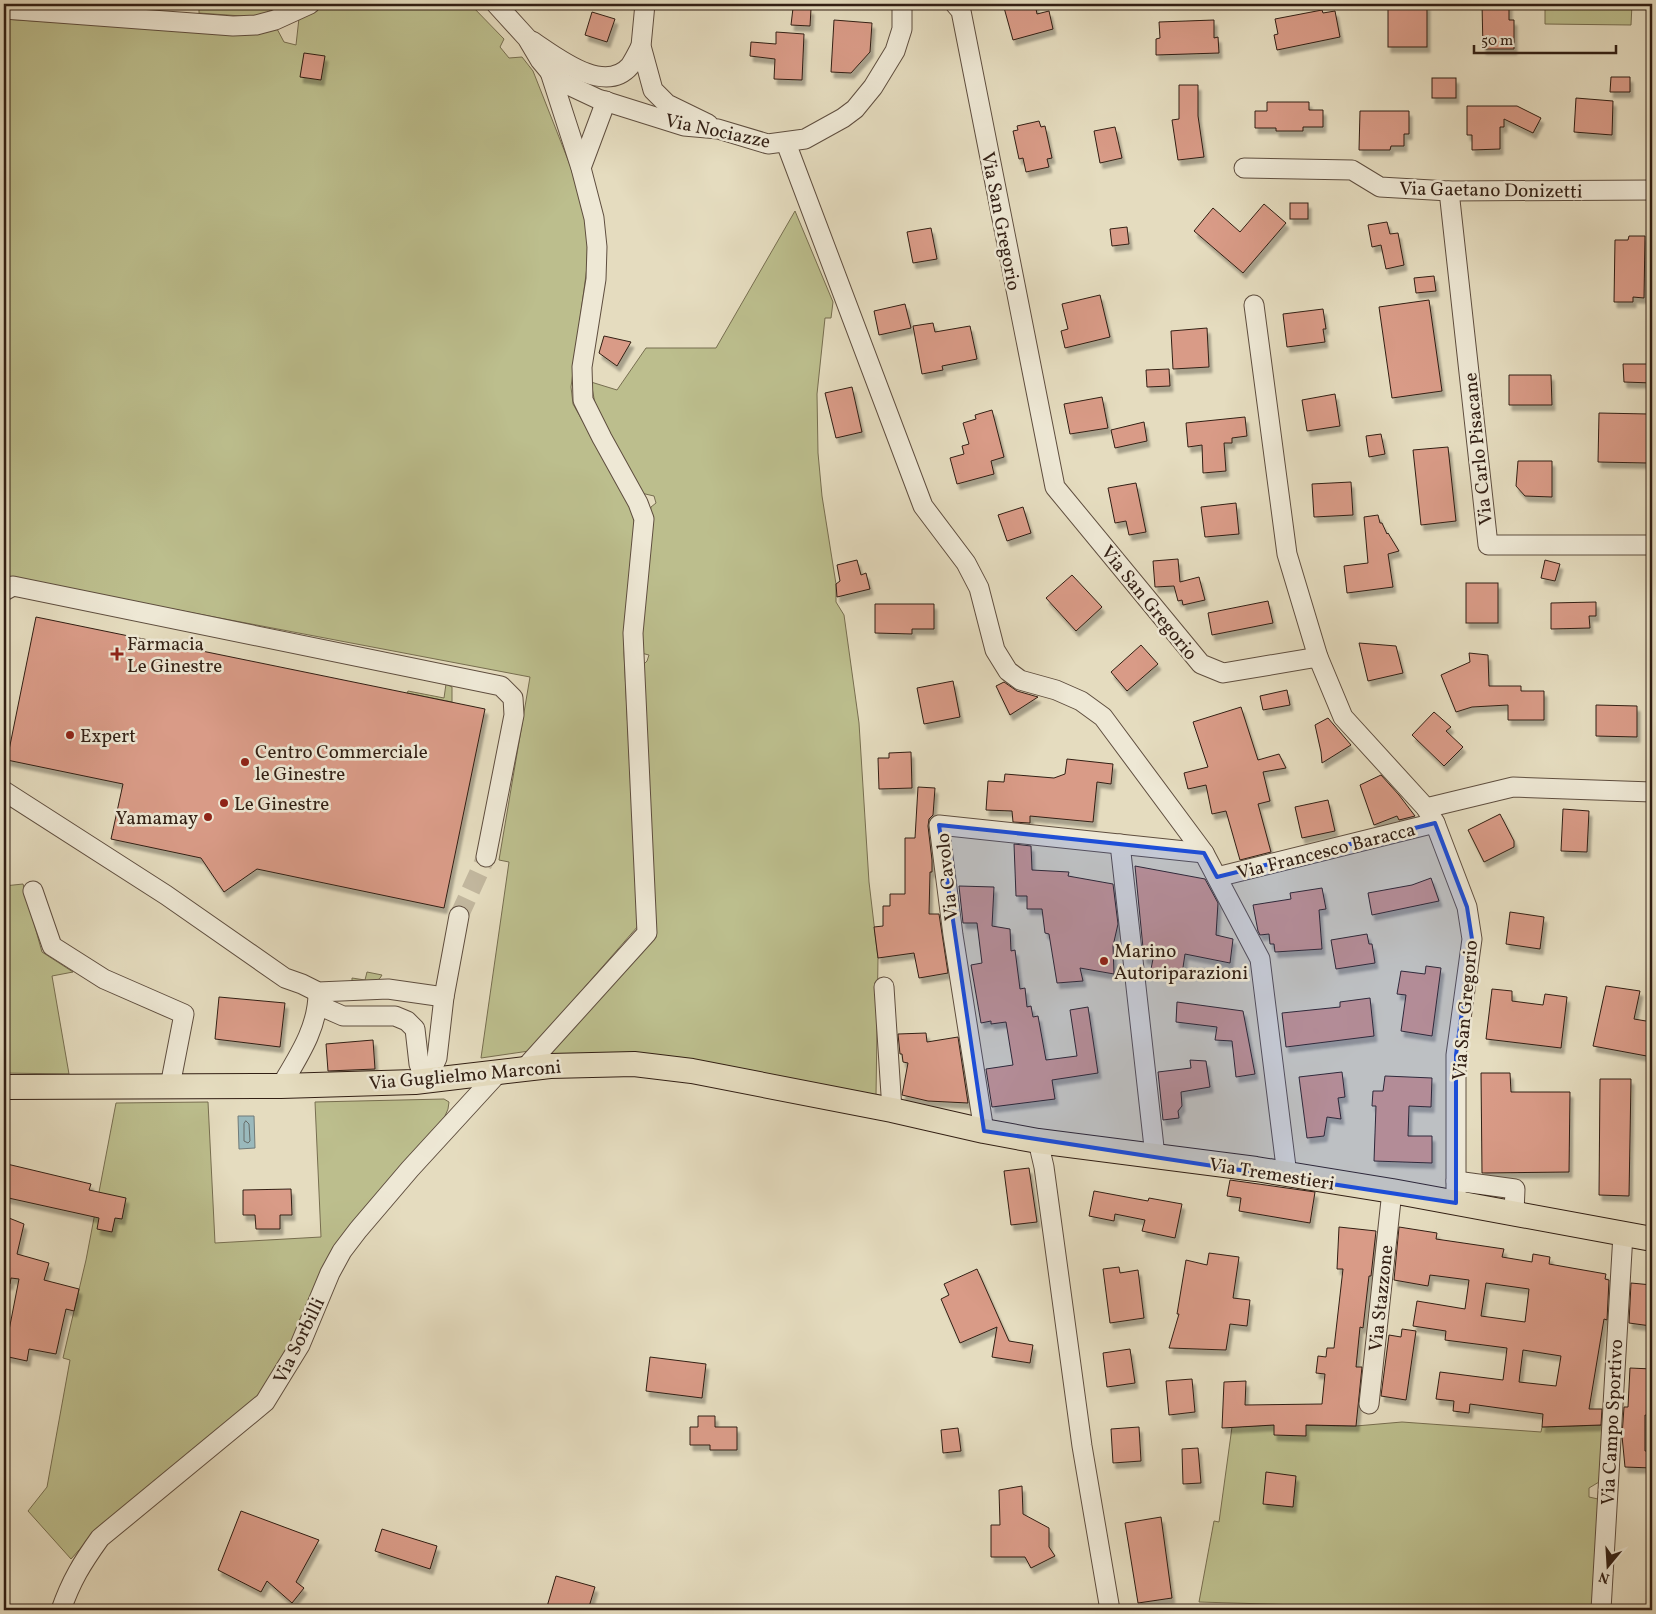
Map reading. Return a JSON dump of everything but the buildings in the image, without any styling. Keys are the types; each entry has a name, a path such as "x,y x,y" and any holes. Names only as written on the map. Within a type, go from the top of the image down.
{"main road":[{"name":"Via Guglielmo Marconi","path":"4,1086 281,1086 426,1082 524,1069 634,1064 682,1070 892,1110"},
{"name":"Via Tremestieri","path":"892,1110 1038,1141 1287,1174 1392,1191 1456,1192 1514,1213 1652,1239"}],"street":[{"path":"4,9 233,26 256,25 276,20 310,4"},
{"name":"Via Nociazze","path":"496,4 527,38 540,60 550,72 564,83 606,102 684,126 718,129 768,144 805,139 843,118 855,109 895,51 902,29 902,4"},
{"path":"645,4 641,46 653,90 667,104 718,129"},
{"name":"Via San Gregorio","path":"955,4 961,11 1055,487 1201,664 1223,673 1318,657 1343,717 1430,816 1467,907 1472,939 1456,1055 1456,1192"},
{"path":"527,38 573,68 588,74 606,77 618,74 629,67 641,46"},
{"path":"524,1069 647,933 633,632 644,519 638,503 583,400 582,367 596,279 597,247 594,218 581,168 550,72"},
{"path":"581,168 606,102"},
{"path":"786,143 923,506 966,563 979,588 995,650 1008,671 1020,680 1056,690 1081,701 1103,717 1204,853 1260,959 1287,1174"},
{"name":"Via Gaetano Donizetti","path":"1244,168 1352,170 1380,187 1449,191 1652,190"},
{"name":"Via Carlo Pisacane","path":"1449,191 1488,544 1652,545"},
{"path":"1254,305 1288,554 1318,657"},
{"path":"4,591 13,586 501,686 513,698 514,715 486,857"},
{"name":"Via Francesco Baracca","path":"1217,877 1430,816 1514,787 1652,792"},
{"path":"4,791 166,895 284,978 302,984 318,999 344,1016 396,1016 407,1021 414,1028 419,1064 426,1082"},
{"name":"Via Cavolo","path":"984,1131 953,935 939,825 1204,853"},
{"path":"1120,844 1155,1156"},
{"path":"33,891 52,946 104,979 184,1014 170,1086"},
{"path":"426,1082 437,1058 444,997 459,916"},
{"path":"884,987 892,1110"},
{"path":"318,999 388,989 444,997"},
{"path":"281,1086 308,1040 318,999"},
{"name":"Via Sorbilli","path":"61,1610 80,1564 100,1538 265,1402 300,1345 330,1273 342,1252 358,1230 410,1169 498,1073"},
{"path":"1038,1141 1044,1167 1082,1446 1110,1610"},
{"name":"Via Stazzone","path":"1368,1404 1392,1191"},
{"name":"Via Campo Sportivo","path":"1601,1610 1622,1234"}],"highlighted area":[{"path":"1435,823 1467,907 1472,939 1456,1055 1456,1203 984,1131 939,825 1204,853 1217,877"}],"green space":[{"path":"199,4 271,4 270,11 256,17 199,13"},
{"path":"331,4 470,4 504,39 500,47 509,58 522,57 533,71 583,198 588,217 587,267 571,387 573,404 629,503 634,520 636,542 629,586 624,653 638,926 529,1051 481,1058 509,862 499,860 530,677 4,577 4,19 143,28 276,27 284,42 296,45 299,18"},
{"path":"1545,4 1632,4 1631,25 1545,24"},
{"path":"795,211 833,302 831,318 825,318 817,394 818,453 822,496 836,584 836,602 844,615 859,723 869,882 878,958 876,1096 545,1054 649,939 642,666 647,661 649,655 641,653 639,629 649,521 651,507 656,503 654,496 641,493 598,420 591,382 617,390 646,348 716,348"},
{"path":"446,684 452,687 452,702 407,693 408,691 444,698"},
{"path":"23,884 42,952 73,972 52,976 69,1074 4,1073 4,886"},
{"path":"367,972 382,975 373,982 352,983 352,978 365,980"},
{"path":"444,1099 449,1102 442,1123 361,1217 262,1396 96,1531 71,1559 28,1511 47,1487 70,1360 63,1358 86,1260 116,1103 208,1102 215,1243 321,1237 315,1102"},
{"path":"1402,1422 1541,1432 1542,1427 1605,1425 1599,1482 1589,1488 1589,1497 1598,1499 1602,1505 1593,1610 1502,1606 1333,1606 1199,1602 1214,1521 1219,1522 1232,1427 1274,1425 1356,1426"}],"water":[{"path":"238,1116 254,1116 255,1148 239,1149"}],"tunnel":[{"path":"459,916 486,857"}],"place":[{"name":"Farmacia Le Ginestre","path":"117,654"},
{"name":"Expert","path":"70,735"},
{"name":"Centro Commerciale le Ginestre","path":"245,762"},
{"name":"Le Ginestre","path":"224,803"},
{"name":"Yamamay","path":"208,817"},
{"name":"Marino Autoriparazioni","path":"1104,961"}]}
